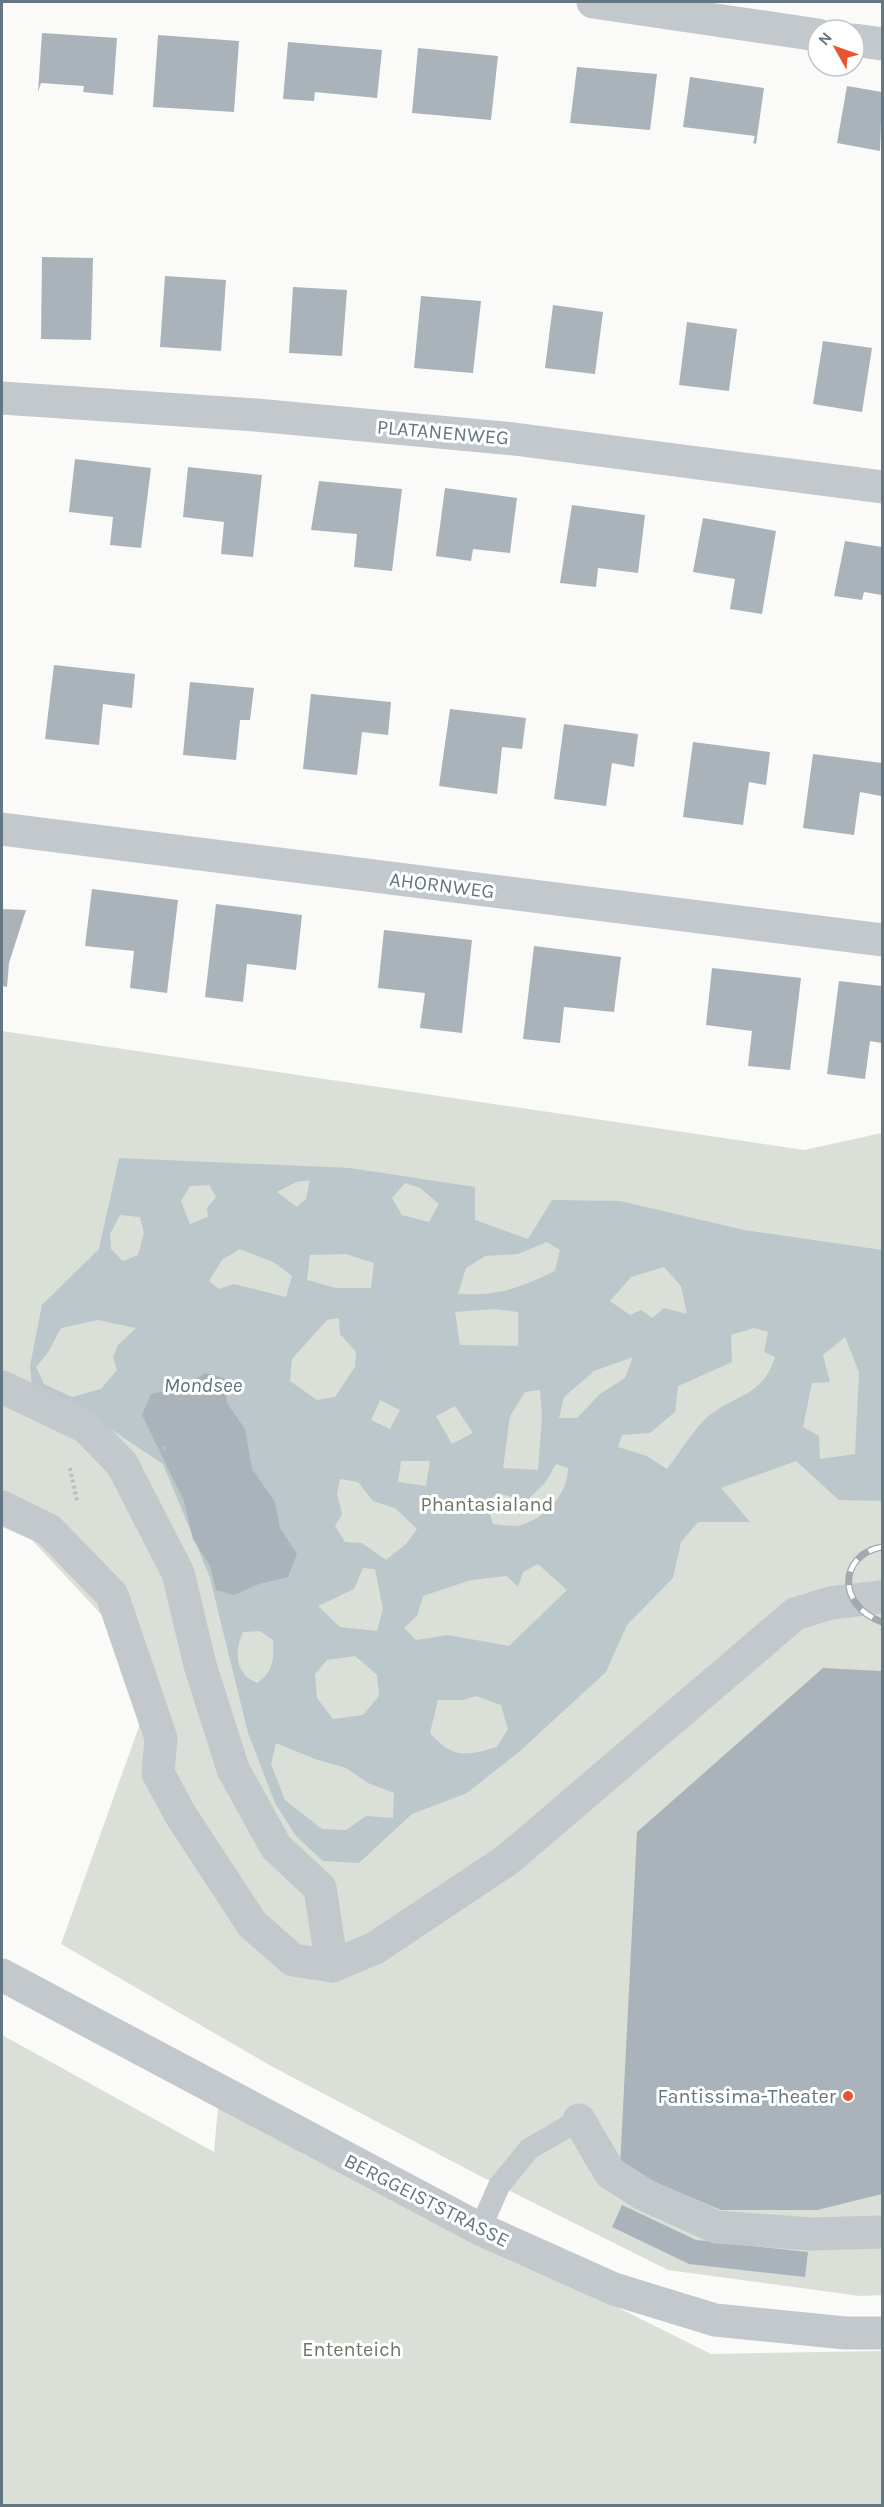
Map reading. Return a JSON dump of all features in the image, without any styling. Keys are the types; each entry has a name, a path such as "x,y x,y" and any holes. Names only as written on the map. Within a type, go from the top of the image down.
{"street":[{"path":"593,2 806,33"},
{"path":"866,42 882,44"},
{"name":"PLATANENWEG","path":"2,398 256,415 514,439 882,487"},
{"name":"AHORNWEG","path":"2,829 882,940"},
{"path":"2,1387 86,1427 122,1464 178,1573 200,1665 233,1769 276,1847 320,1888 332,1966"},
{"path":"2,1507 49,1530 112,1595 160,1738 158,1773 180,1814 252,1924 293,1960 332,1966 375,1948 507,1860 795,1614 830,1603 882,1597"},
{"name":"BERGGEISTSTRASSE","path":"2,1975 480,2229 614,2289 715,2320 845,2333 882,2333"},
{"path":"579,2120 609,2174 643,2194 717,2227 811,2234 882,2232"}],"lane":[{"path":"480,2229 500,2186 529,2149 579,2120"}],"path":[{"path":"70,1467 79,1510"}],"green space":[{"name":"Phantasialand","path":"2,1031 804,1150 882,1133 882,2295 860,2296 668,2270 484,2178 271,2066 61,1944 140,1724 110,1624 32,1540 2,1527"},
{"name":"Ententeich","path":"2,2035 214,2152 218,2108 711,2354 882,2351 882,2505 2,2505"}],"water":[{"name":"Mondsee","path":"119,1158 350,1168 475,1187 475,1220 528,1239 552,1200 620,1201 744,1230 882,1250 882,1501 839,1500 796,1461 721,1488 750,1522 698,1522 681,1542 673,1578 627,1625 606,1672 520,1751 467,1793 412,1814 359,1863 323,1861 296,1836 275,1803 248,1733 210,1578 163,1464 91,1416 32,1387 30,1366 42,1305 99,1249","holes":["310,1180 306,1199 297,1207 277,1192 296,1182","405,1183 420,1188 439,1204 429,1222 402,1215 392,1198","209,1185 216,1197 207,1208 208,1217 190,1224 181,1201 190,1186","120,1215 140,1217 144,1233 138,1255 123,1261 111,1249 110,1234","547,1242 560,1250 555,1271 530,1282 497,1292 458,1294 466,1268 485,1256 518,1254","240,1249 275,1263 292,1276 286,1297 234,1284 219,1289 209,1281 222,1260","346,1254 374,1263 371,1288 336,1288 307,1280 310,1255","664,1267 681,1286 687,1314 664,1308 652,1318 641,1310 630,1315 610,1301 631,1277","495,1309 518,1312 518,1346 460,1345 455,1312","339,1318 340,1334 356,1352 355,1367 335,1397 317,1400 290,1381 292,1359 327,1320","98,1320 136,1328 118,1345 113,1357 117,1370 101,1389 72,1397 44,1384 36,1367 47,1354 61,1328","754,1328 768,1332 764,1352 775,1357 764,1379 749,1392 705,1419 667,1469 647,1456 618,1447 622,1435 650,1433 675,1412 678,1386 732,1362 731,1335","845,1337 859,1372 855,1454 820,1459 819,1436 803,1427 812,1383 830,1382 823,1355","633,1357 625,1378 600,1394 577,1418 559,1418 564,1397 594,1371","540,1390 542,1417 538,1470 503,1468 510,1416 525,1392","380,1400 400,1410 390,1429 371,1420","455,1406 473,1433 452,1444 436,1416","401,1461 430,1461 426,1486 398,1482","556,1464 568,1468 567,1478 560,1495 547,1510 531,1521 515,1526 493,1524 487,1504 497,1493 526,1501 545,1483","340,1479 358,1482 373,1501 395,1508 417,1529 406,1544 386,1560 362,1543 345,1542 335,1526 342,1514 337,1494","538,1564 567,1590 509,1646 448,1635 416,1640 404,1628 417,1616 423,1596 471,1580 507,1576 518,1587 523,1572","363,1568 375,1569 383,1609 377,1631 340,1627 318,1606 354,1589","260,1631 273,1640 272,1664 267,1674 257,1683 244,1674 238,1662 243,1632","355,1656 377,1675 379,1696 363,1715 333,1719 317,1698 315,1674 327,1660","476,1696 501,1705 508,1729 497,1747 460,1753 438,1741 430,1733 438,1700 463,1700","276,1743 315,1759 346,1768 368,1783 394,1793 393,1818 366,1816 346,1830 322,1829 285,1800 271,1764"]}],"building":[{"path":"42,33 117,38 113,95 83,92 84,86 41,83 38,92"},
{"path":"158,35 239,41 234,112 153,107"},
{"path":"288,42 382,50 377,98 315,92 314,101 283,99"},
{"path":"418,48 498,56 491,120 412,113"},
{"path":"577,67 657,74 650,130 570,123"},
{"path":"690,77 764,88 756,144 753,143 755,136 683,127"},
{"path":"847,86 882,92 880,151 837,143"},
{"path":"42,257 93,258 91,340 41,339"},
{"path":"165,276 226,280 221,351 160,347"},
{"path":"293,287 347,290 342,356 289,353"},
{"path":"421,296 481,301 473,373 414,368"},
{"path":"553,305 603,312 595,374 545,368"},
{"path":"687,322 737,329 729,391 679,385"},
{"path":"823,341 872,348 862,412 813,404"},
{"path":"75,459 151,468 141,548 110,545 113,517 69,512"},
{"path":"188,467 262,475 253,557 221,554 224,522 183,517"},
{"path":"319,481 402,489 392,571 354,567 357,534 311,530"},
{"path":"445,488 517,498 510,553 473,549 471,561 436,556"},
{"path":"572,505 645,515 638,573 598,568 596,587 560,583"},
{"path":"703,518 776,531 762,614 730,609 735,579 693,572"},
{"path":"845,541 882,547 882,595 864,592 862,600 834,596"},
{"path":"54,665 135,674 132,708 103,704 99,745 45,739"},
{"path":"190,682 254,688 250,720 240,720 236,760 183,755"},
{"path":"311,694 391,702 388,735 362,732 357,775 303,769"},
{"path":"450,709 526,718 522,749 502,747 497,794 439,786"},
{"path":"564,724 638,734 634,767 612,763 606,806 554,799"},
{"path":"693,742 770,752 766,785 749,782 743,825 683,817"},
{"path":"813,754 882,763 881,796 860,792 854,835 803,828"},
{"path":"92,889 178,900 167,993 130,988 134,951 85,946"},
{"path":"216,904 302,915 296,970 247,964 243,1002 205,997"},
{"path":"2,909 26,910 9,963 7,987 2,986"},
{"path":"384,930 472,940 462,1033 420,1028 425,993 378,988"},
{"path":"534,946 621,957 614,1012 564,1007 560,1043 523,1039"},
{"path":"712,968 801,978 790,1070 748,1066 752,1031 706,1025"},
{"path":"839,981 882,986 882,1043 870,1041 865,1079 827,1074"},
{"path":"205,1373 224,1378 227,1403 245,1429 252,1469 275,1502 280,1528 297,1554 288,1577 259,1584 234,1595 216,1590 210,1566 193,1539 184,1501 142,1415 151,1394 185,1386"},
{"path":"823,1668 882,1671 882,2194 817,2210 721,2210 620,2168 637,1832"},
{"path":"622,2205 696,2240 808,2252 805,2277 689,2264 612,2227"}],"railway":[{"path":"882,1547 868,1552 857,1560 851,1570 849,1582 857,1605 867,1615 882,1622"}],"place":[{"name":"Fantissima-Theater","path":"848,2096"}]}
